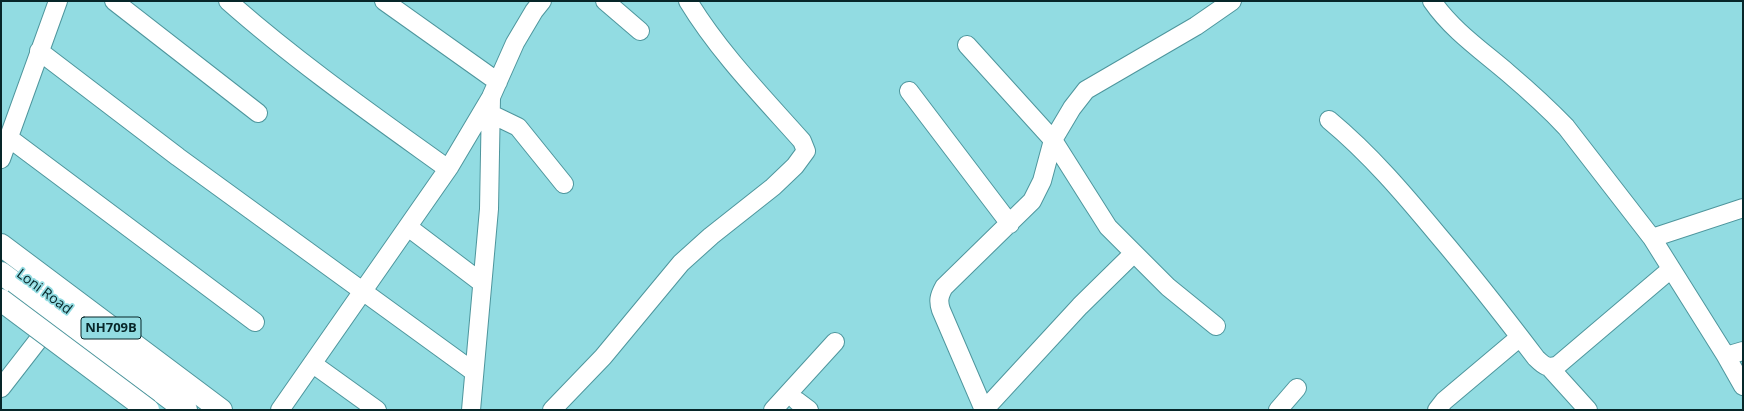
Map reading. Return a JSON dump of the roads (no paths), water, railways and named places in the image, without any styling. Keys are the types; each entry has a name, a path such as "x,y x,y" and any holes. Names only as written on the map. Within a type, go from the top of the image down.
{"highway":[{"name":"NH709B","path":"1,245 222,410"},
{"name":"Loni Road","path":"1,260 202,410"},
{"name":"NH709B","path":"1,273 186,410"},
{"name":"Loni Road","path":"1,279 175,410"},
{"name":"NH709B","path":"1,300 148,410"}],"street":[{"path":"1,159 58,1"},
{"path":"114,1 258,113"},
{"path":"228,1 278,44 333,87 448,169"},
{"path":"384,1 493,98 564,184"},
{"path":"605,1 640,31"},
{"path":"552,410 603,357 685,258 773,187 795,166 806,151 802,141 755,88 713,37 688,1"},
{"path":"1134,253 1080,306 984,410 941,310 939,302 940,295 944,287 1032,201 1037,193 1053,140 1080,96 1091,86 1196,26 1232,1"},
{"path":"1432,1 1439,12 1472,44 1508,73 1562,123 1652,238 1726,356 1743,386"},
{"path":"280,410 448,169 493,98 532,4"},
{"path":"967,45 1053,140 1108,227 1168,288 1216,326"},
{"path":"39,51 178,157 474,372"},
{"path":"909,91 1010,224"},
{"path":"470,410 489,209 493,98"},
{"path":"1329,120 1354,141 1387,175 1487,293 1536,358 1543,365 1550,368 1588,410"},
{"path":"9,138 255,322"},
{"path":"1652,238 1743,208"},
{"path":"408,227 482,283"},
{"path":"1550,368 1558,365 1671,269"},
{"path":"1,388 54,319"},
{"path":"1437,410 1444,401 1520,337"},
{"path":"773,410 835,342"},
{"path":"1726,356 1743,351"},
{"path":"313,364 377,410"},
{"path":"1278,410 1297,388"}]}
